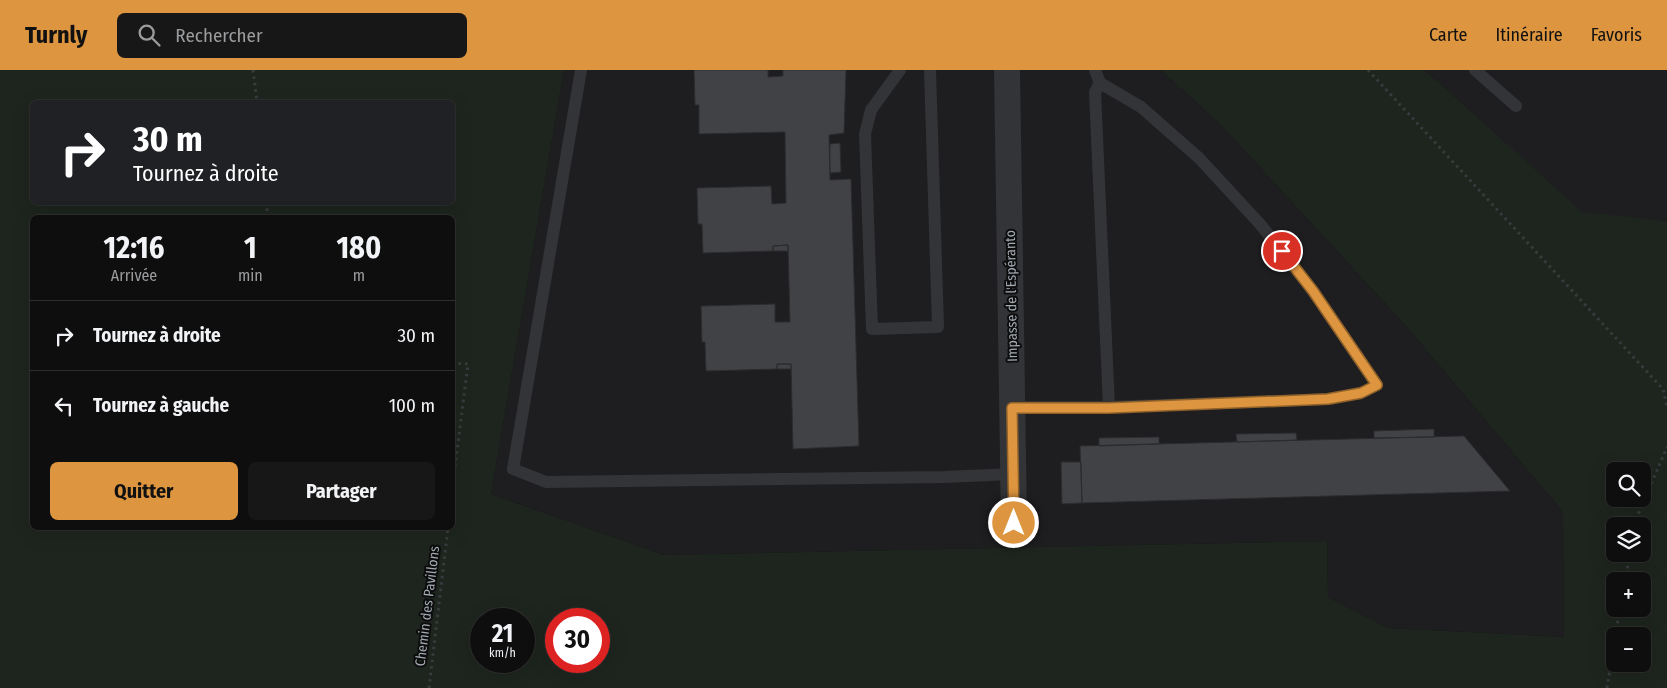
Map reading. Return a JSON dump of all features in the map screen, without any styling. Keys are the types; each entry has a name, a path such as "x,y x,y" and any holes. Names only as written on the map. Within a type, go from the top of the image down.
{"street":[{"name":"Impasse de l'Espéranto","path":"1007,70 1014,523"}],"lane":[{"path":"582,70 513,469 546,482 935,477 1013,474"},
{"path":"900,70 871,110 865,134 872,330 938,327 930,70"},
{"path":"1012,408 1109,408 1328,399 1361,393 1377,385 1313,291 1260,224 1199,158 1141,107 1100,83 1095,70"},
{"path":"1475,70 1516,106"},
{"path":"1100,83 1095,92 1109,408"}],"path":[{"path":"253,70 256,100"},
{"path":"1368,70 1663,389 1667,407"},
{"path":"455,363 468,364 455,466"},
{"path":"1637,517 1667,447"},
{"name":"Chemin des Pavillons","path":"429,688 448,530"},
{"path":"1607,688 1610,672"}],"shaded area":[{"path":"0,70 564,70 491,494 664,555 1327,541 1328,597 1388,628 1564,637 1563,512 1406,326 1222,126 1161,70 1425,70 1582,212 1667,221 1667,688 0,688"},
{"path":"564,70 1161,70 1222,126 1406,326 1563,512 1564,637 1388,628 1328,597 1327,541 664,555 491,494"},
{"path":"1425,70 1667,70 1667,221 1582,213"}],"building":[{"path":"694,70 768,70 768,77 783,76 783,70 846,70 844,133 829,135 830,180 851,179 859,446 793,449 791,364 777,364 777,369 706,371 705,342 702,342 701,306 775,304 775,322 790,322 788,245 773,246 773,251 703,253 702,224 698,224 697,188 771,186 772,204 786,203 785,132 699,134 699,105 695,105"},
{"path":"840,143 841,172 830,173 830,144"},
{"path":"788,245 788,251 773,251 773,246"},
{"path":"777,364 791,364 791,369 777,369"},
{"path":"1434,429 1434,437 1374,438 1374,431"},
{"path":"1296,433 1297,440 1237,442 1236,434"},
{"path":"1464,436 1510,491 1082,503 1080,446"},
{"path":"1159,437 1159,444 1099,446 1099,438"},
{"path":"1061,462 1081,462 1082,503 1062,504"}],"route":[{"path":"1014,523 1012,408 1109,408 1328,399 1361,393 1377,385 1313,291 1282,251"}]}
